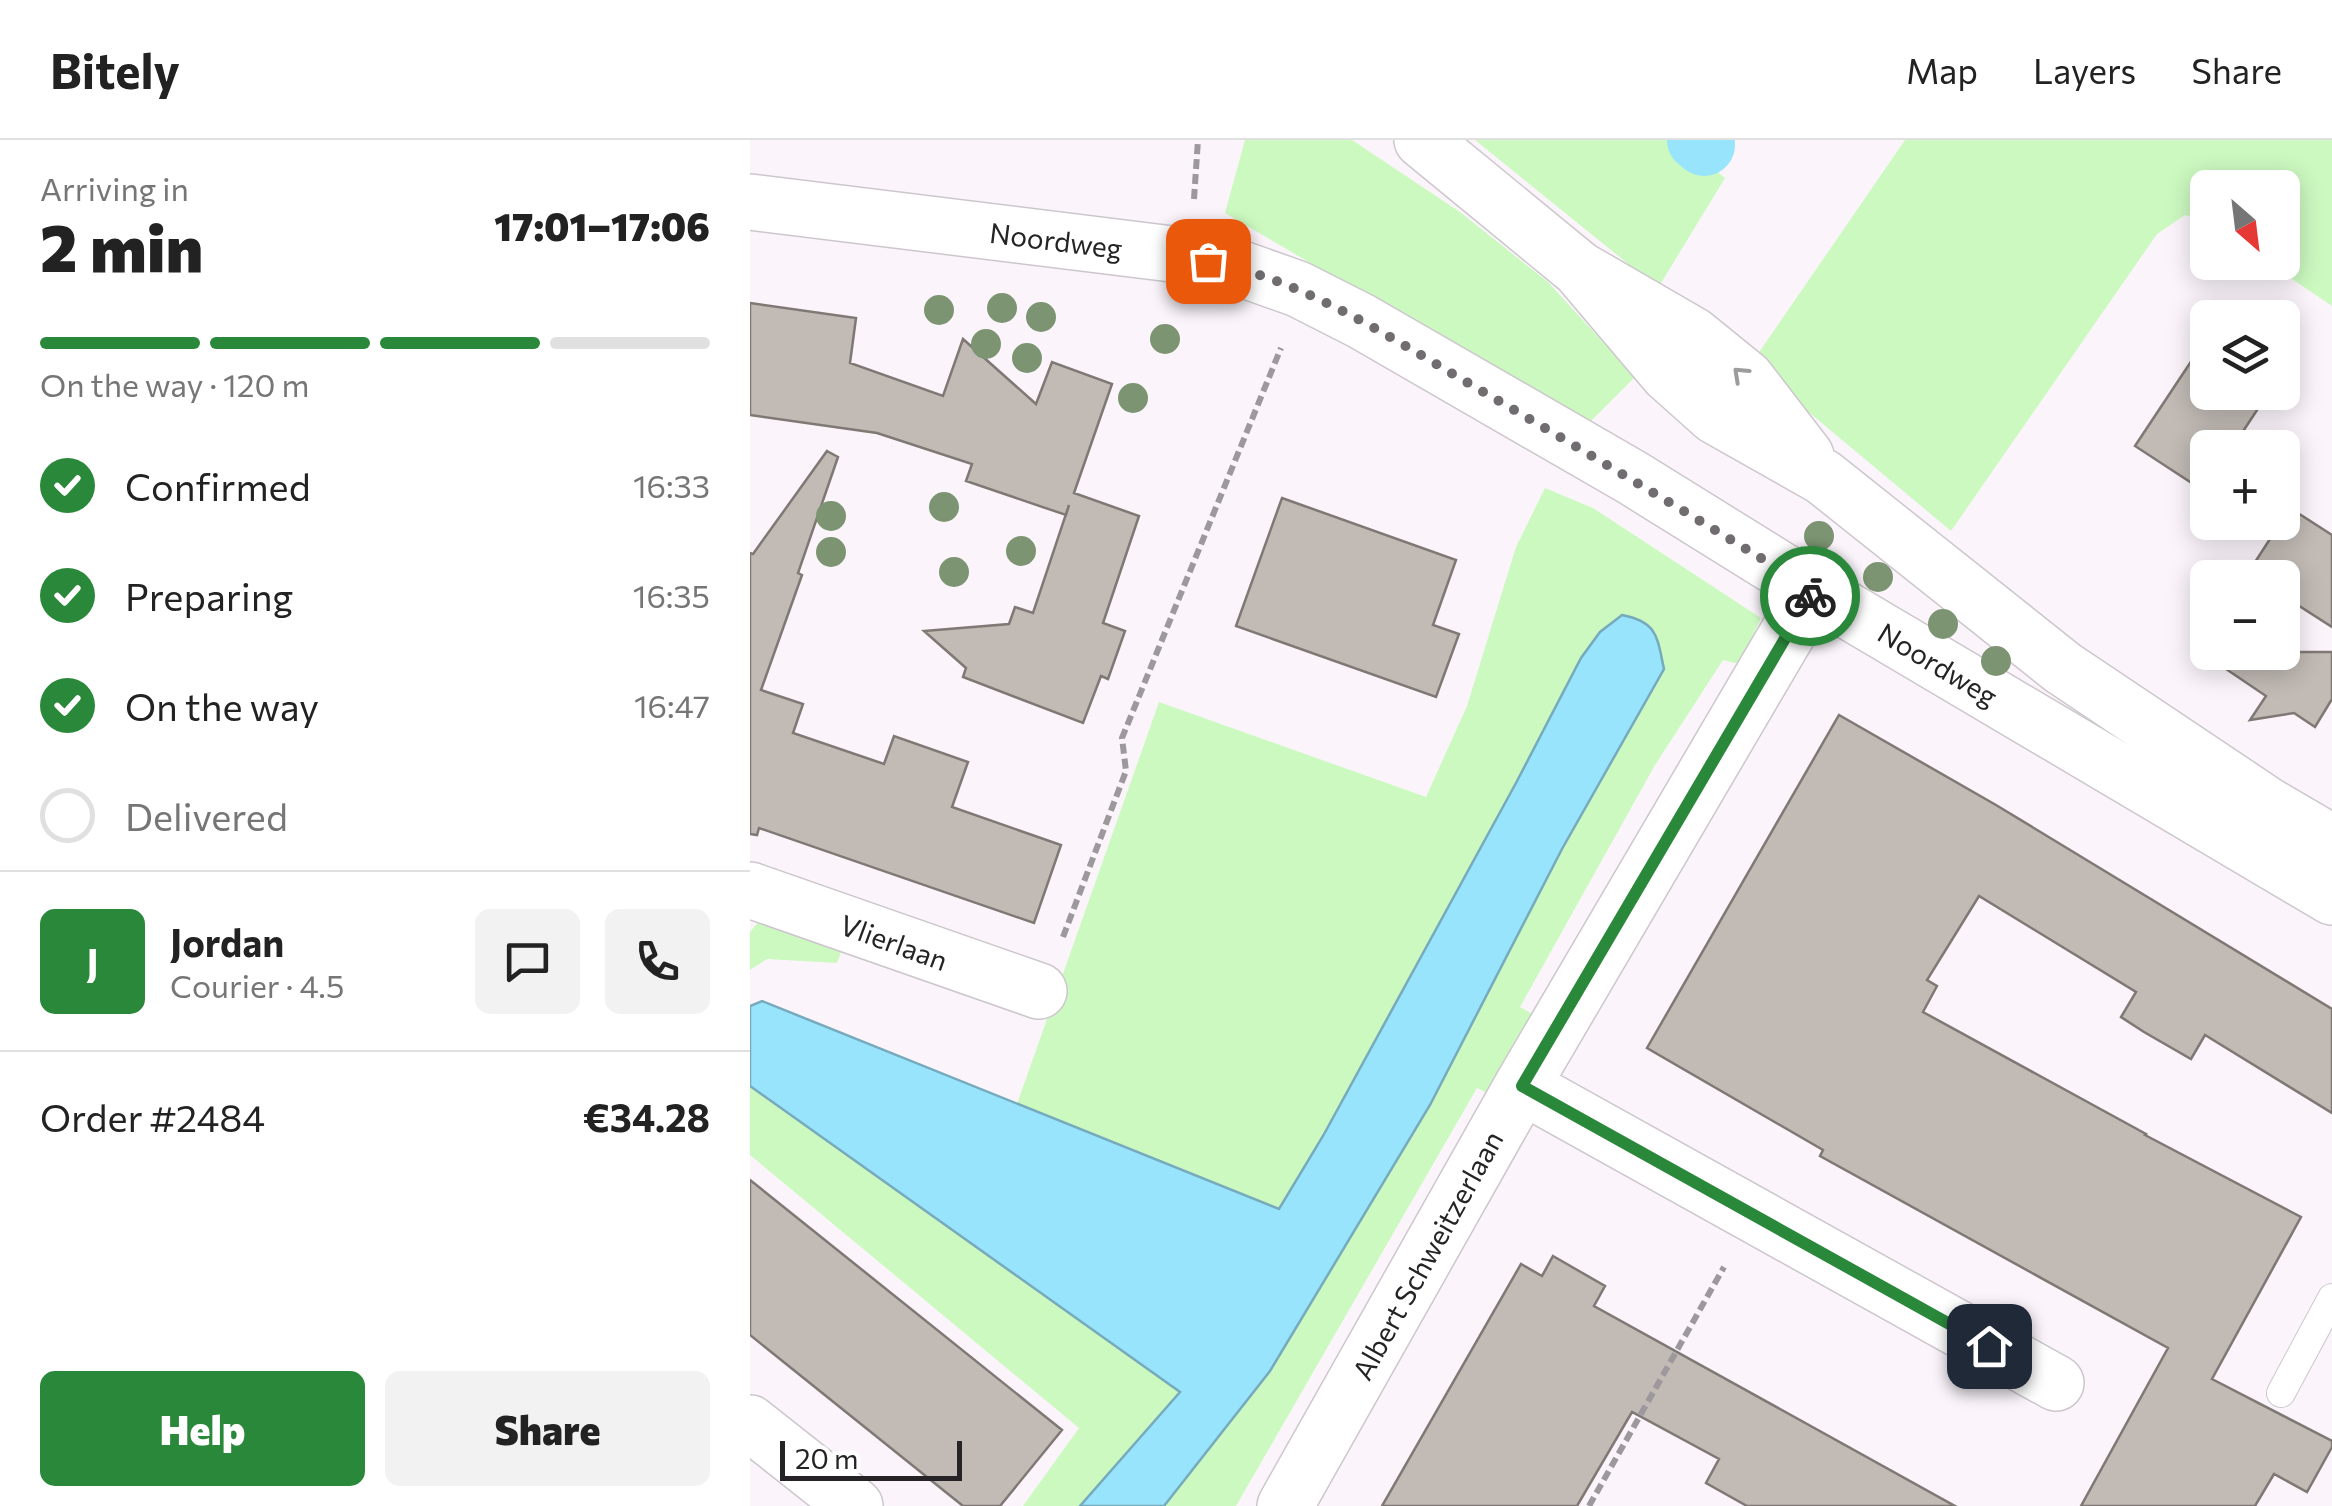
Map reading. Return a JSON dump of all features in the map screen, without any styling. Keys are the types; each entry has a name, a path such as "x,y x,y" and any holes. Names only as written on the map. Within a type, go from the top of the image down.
{"street":[{"path":"1422,140 1579,269 1668,374 1715,416 1822,477 2063,668 2269,806 2332,843"},
{"name":"Noordweg","path":"750,202 1180,255 1236,267 1298,289 1616,468 1813,590 2332,897"},
{"name":"Albert Schweitzerlaan","path":"1285,1506 1522,1086 1813,590"},
{"name":"Vlierlaan","path":"750,890 1039,991"},
{"path":"1522,1086 2056,1383"},
{"path":"750,1423 855,1506"}],"lane":[{"path":"2281,1393 2332,1298"}],"path":[{"path":"1039,991 1126,771 1122,738 1281,348 1298,289"},
{"path":"1589,1506 1754,1214"}],"green space":[{"path":"1245,140 1352,140 1460,212 1548,282 1635,377 1585,427 1225,213"},
{"path":"1475,140 1678,140 1725,178 1658,288"},
{"path":"1905,140 2332,140 2332,306 2293,280 2300,280 2300,170 2190,170 2190,217 2185,215 2157,234 1951,531 1751,364"},
{"path":"1545,488 1593,508 1761,618 1739,664 1723,660 1655,765 1520,1007 1538,1017 1493,1096 1477,1088 1236,1506 1164,1506 1270,1371 1430,1105 1562,849 1664,669 1516,783 1279,1210 1017,1104 1159,702 1426,797 1467,706 1516,547"},
{"path":"759,921 843,947 837,963 767,959 750,970 750,932"},
{"path":"750,1086 1181,1393 1080,1506 1023,1506 1079,1428 750,1155"}],"water":[{"path":"1622,615 1643,622 1654,633 1664,669 1562,849 1430,1105 1270,1371 1164,1506 1080,1506 1180,1392 750,1086 750,1006 762,1001 1279,1209 1323,1136 1581,658 1600,632"}],"building":[{"path":"750,303 856,318 850,363 943,396 963,339 1036,404 1052,362 1112,384 1074,493 1139,516 1103,623 1125,631 1108,679 1101,676 1083,723 963,677 966,668 924,631 1009,624 1015,607 1033,613 1066,515 966,481 972,464 877,433 750,415"},
{"path":"2190,363 2190,410 2257,410 2244,430 2190,430 2190,482 2135,446"},
{"path":"827,451 838,457 761,690 803,704 793,733 884,764 894,736 968,762 952,807 1061,845 1034,923 759,828 757,835 750,834 750,553"},
{"path":"1282,498 1456,560 1433,625 1459,634 1436,697 1236,626"},
{"path":"2300,514 2332,535 2332,627 2300,607 2300,560 2256,560 2269,540 2300,540"},
{"path":"2300,652 2332,652 2332,699 2315,727 2294,713 2250,720 2266,696 2228,670 2300,670"},
{"path":"1839,715 1996,805 2332,1009 2332,1113 2205,1035 2191,1059 2144,1032 2121,1017 2136,992 1979,896 1927,980 1937,986 1923,1012 2301,1217 2212,1379 2332,1441 2307,1492 2274,1474 2255,1506 2081,1506 2168,1348 1820,1156 1823,1150 1647,1048"},
{"path":"750,1180 1062,1430 1000,1506 963,1506 750,1335"},
{"path":"1553,1256 1605,1286 1594,1306 1955,1506 1747,1506 1706,1483 1719,1459 1632,1412 1577,1506 1382,1506 1521,1264 1542,1276"}],"waterway":[{"path":"1698,140 1704,145"}],"way so far":[{"path":"1208,261 1298,289 1360,321 1633,478 1813,590 1810,596"}],"route":[{"path":"1810,596 1522,1086 1989,1346"}]}
